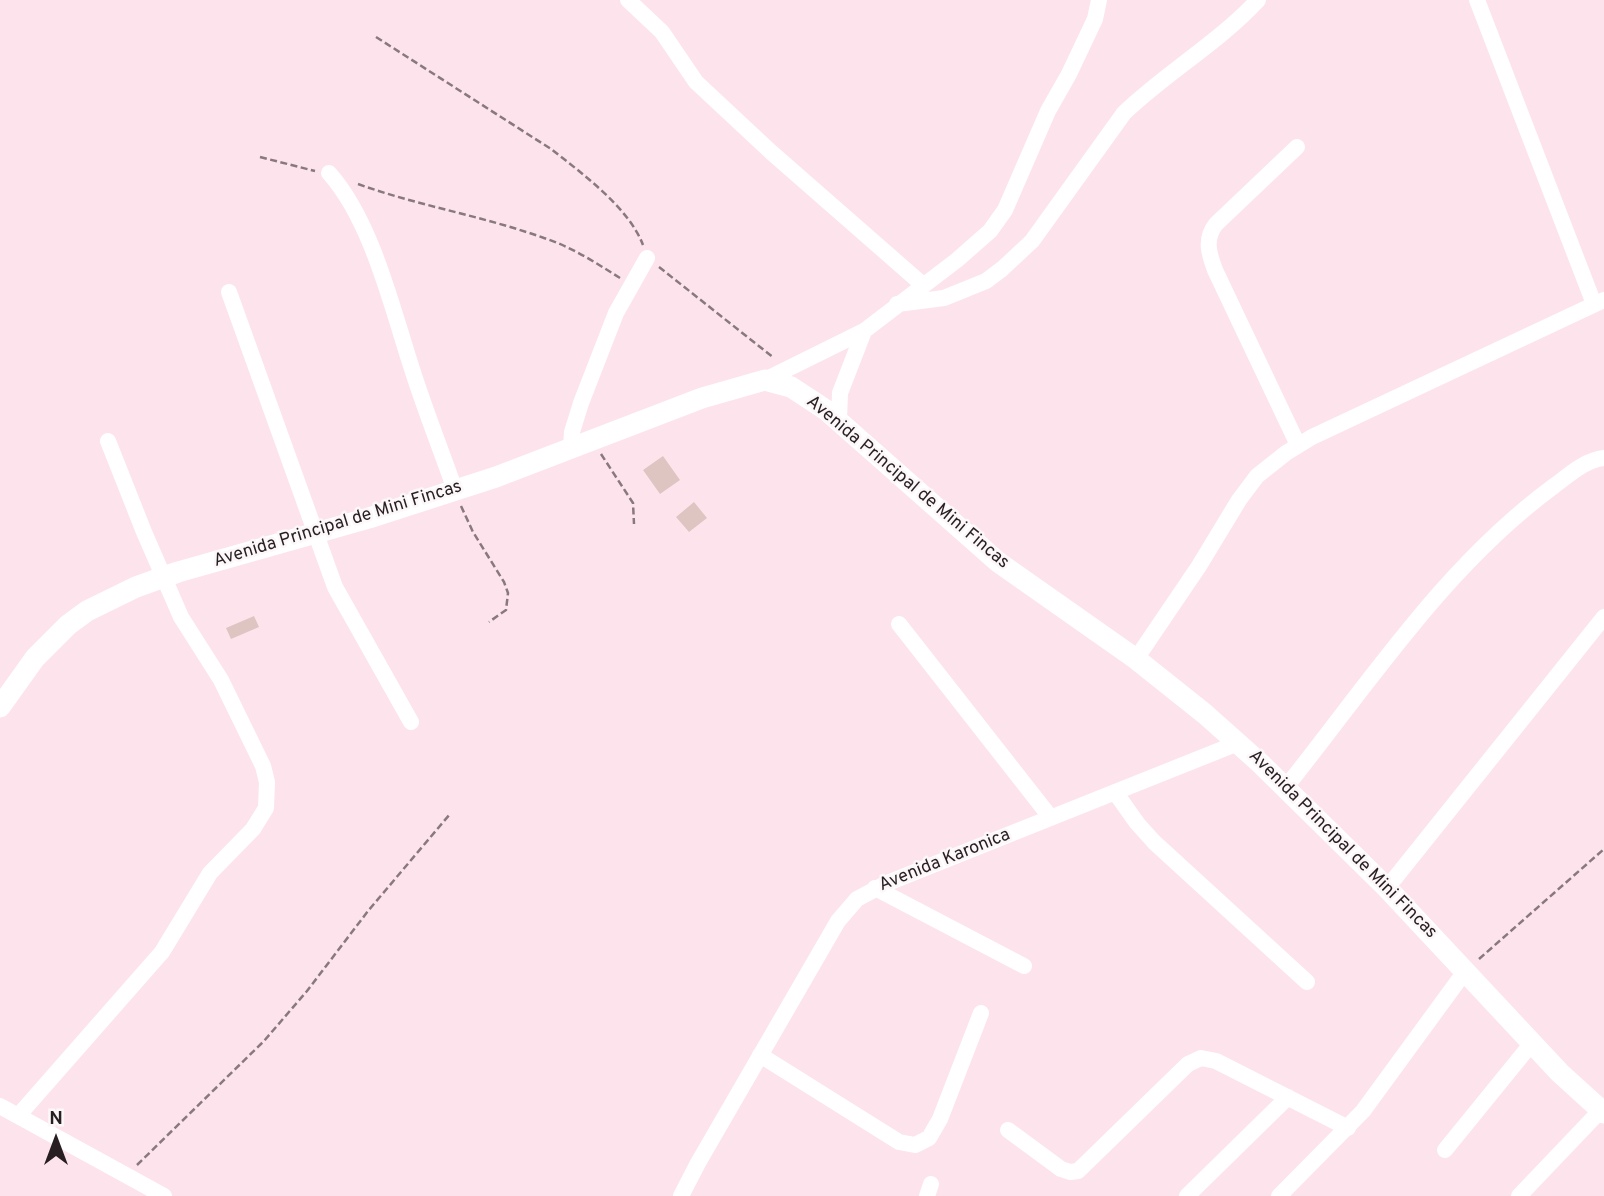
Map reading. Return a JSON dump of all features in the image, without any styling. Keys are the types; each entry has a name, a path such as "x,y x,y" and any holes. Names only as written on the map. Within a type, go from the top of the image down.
{"street":[{"path":"628,0 662,32 695,82 923,285"},
{"path":"765,380 864,331 990,231 1005,210 1048,111 1095,19 1099,0"},
{"path":"897,304 944,298 986,281 1002,270 1032,241 1124,113 1241,18 1258,0"},
{"path":"1136,659 1251,484 1270,464 1298,445 1599,302 1477,0"},
{"path":"1297,147 1210,231 1208,247 1214,270 1298,445"},
{"path":"328,173 349,200 360,223 383,281 455,490"},
{"path":"581,444 572,432 581,403 616,313 648,258"},
{"path":"229,292 335,587 411,722"},
{"path":"839,420 840,393 864,331"},
{"name":"Avenida Principal de Mini Fincas","path":"0,706 35,658 68,625 109,599 163,577 496,477 702,398 765,380 791,387 809,397 839,420 998,562 1136,659 1205,714 1286,787 1466,970 1532,1043 1602,1111"},
{"path":"18,1116 162,952 210,873 254,829 266,808 267,782 262,766 221,680 191,635 163,577 108,440"},
{"path":"1286,787 1457,571 1536,499 1580,466 1604,457"},
{"path":"1387,888 1604,617"},
{"path":"899,624 1051,818"},
{"name":"Avenida Karonica","path":"681,1196 838,921 857,899 875,888 1238,743"},
{"path":"1115,792 1154,842 1307,982"},
{"path":"875,888 1024,966"},
{"path":"1279,1196 1348,1128 1466,970"},
{"path":"761,1055 898,1142 915,1145 929,1138 940,1119 981,1013"},
{"path":"1445,1150 1532,1043"},
{"path":"1008,1130 1061,1169 1078,1171 1188,1064 1200,1058 1216,1061 1348,1128"},
{"path":"1187,1196 1288,1097"},
{"path":"0,1106 164,1196"},
{"path":"1519,1196 1602,1111"}],"path":[{"path":"376,37 551,149 575,168 626,216 637,231 648,258 788,368"},
{"path":"260,157 328,173"},
{"path":"357,184 545,238 582,254 632,285"},
{"path":"581,444 632,503 634,524"},
{"path":"455,490 469,525 508,593 506,610 489,622"},
{"path":"128,1175 264,1041 450,814"},
{"path":"1466,970 1604,849"}],"building":[{"path":"663,456 680,480 660,494 643,470"},
{"path":"694,502 707,518 689,532 676,517"},
{"path":"254,616 259,627 231,639 226,628"}]}
